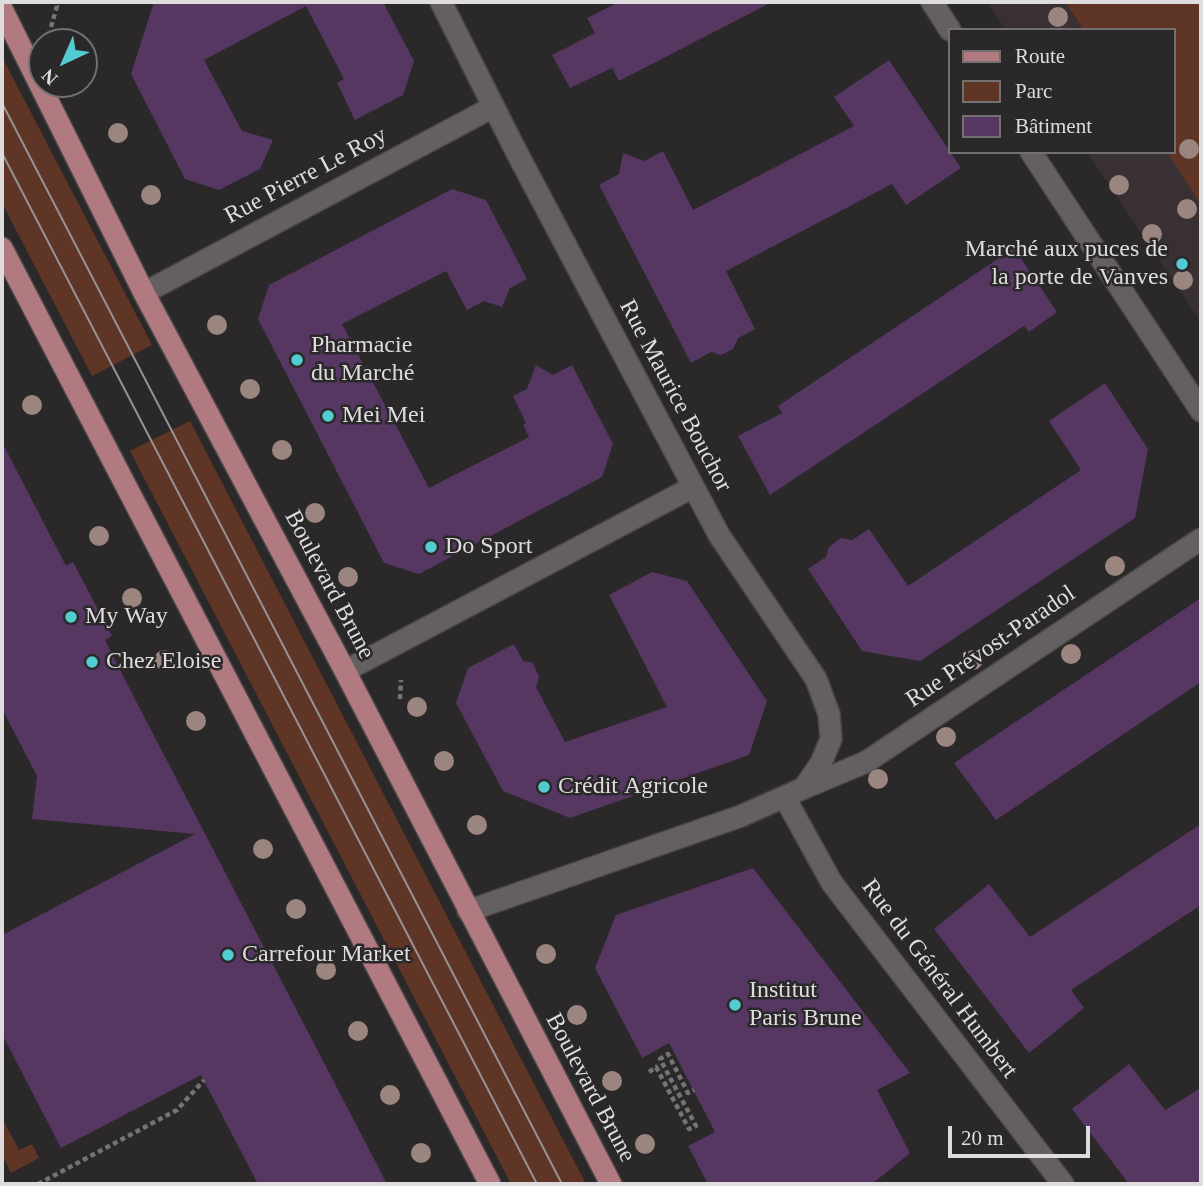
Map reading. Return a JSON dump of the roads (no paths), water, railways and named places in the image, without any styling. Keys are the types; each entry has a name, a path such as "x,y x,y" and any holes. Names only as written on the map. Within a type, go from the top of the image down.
{"main road":[{"name":"Boulevard Brune","path":"2,9 144,293 345,671 611,1184"},
{"path":"2,248 489,1184"}],"street":[{"name":"Rue Maurice Bouchor","path":"441,2 493,107 719,535 817,679 829,714 831,739 821,763 804,788 785,798"},
{"path":"932,2 949,28"},
{"name":"Rue Pierre Le Roy","path":"144,293 493,107"},
{"path":"1032,154 1201,411"},
{"path":"345,671 694,487"},
{"name":"Rue Prévost-Paradol","path":"804,788 866,762 1201,539"},
{"path":"468,911 741,816 785,798"},
{"name":"Rue du Général Humbert","path":"785,798 832,883 1063,1184"}],"tram line":[{"path":"2,103 562,1184"},
{"path":"2,153 537,1184"}],"place":[{"name":"Marché aux puces de la porte de Vanves","path":"1182,264"},
{"name":"Pharmacie du Marché","path":"297,360"},
{"name":"Mei Mei","path":"328,416"},
{"name":"Do Sport","path":"431,547"},
{"name":"My Way","path":"71,617"},
{"name":"Chez Eloise","path":"92,662"},
{"name":"Crédit Agricole","path":"544,787"},
{"name":"Carrefour Market","path":"228,955"},
{"name":"Institut Paris Brune","path":"735,1005"}]}
